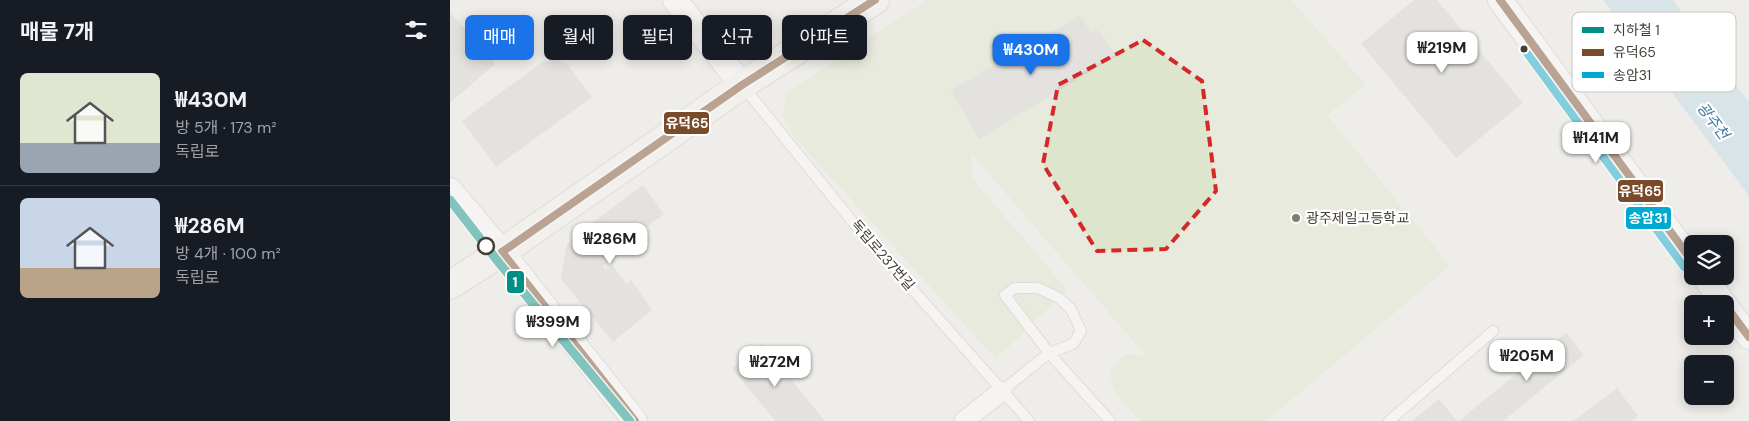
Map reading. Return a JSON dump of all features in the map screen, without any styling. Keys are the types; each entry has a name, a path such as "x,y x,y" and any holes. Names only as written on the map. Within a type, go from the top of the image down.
{"main road":[{"path":"450,285 502,252 742,84 875,0"}],"street":[{"path":"675,0 742,84"},
{"path":"1500,0 1684,250"},
{"path":"450,190 502,252 635,421"},
{"path":"1734,316 1749,337"},
{"path":"964,421 1002,391"}],"lane":[{"name":"독립로237번길","path":"742,84 852,221 1029,421"},
{"path":"1002,391 1049,353 1073,344 1081,331 1071,309 1059,298 1038,288 1015,288 1005,295 1049,353 1110,421"},
{"path":"1389,421 1493,331"}],"highlighted area":[{"path":"1143,40 1202,81 1216,191 1166,249 1097,251 1043,164 1058,85"}],"green space":[{"path":"928,0 1291,0 1366,85 1327,115 1450,266 1266,421 1140,421 1113,387 1111,371 1115,364 1126,355 1134,354 1147,357 971,153 972,178 1067,290 996,359 796,139 782,116 787,92 836,60 867,60 867,40"}],"water":[{"path":"1603,0 1673,0 1681,12 1612,12"},
{"name":"광주천","path":"1736,86 1749,102 1749,196 1672,92 1736,92"}],"building":[{"path":"1414,0 1437,0 1523,103 1456,158 1361,44"},
{"path":"450,12 465,29 465,60 492,60 495,64 450,103"},
{"path":"1080,16 1091,33 1098,30 1116,56 979,139 951,90"},
{"path":"558,60 567,64 592,97 496,167 462,121 541,63"},
{"path":"643,185 664,214 602,260 606,264 603,266 606,270 612,265 627,284 631,280 652,310 613,342 561,279 567,244 581,234 580,232"},
{"path":"1566,333 1584,355 1503,421 1459,421"},
{"path":"762,344 825,421 775,421 732,368"},
{"path":"1617,388 1638,416 1631,421 1573,421"},
{"path":"1439,399 1457,421 1412,421"}],"metro line":[{"name":"1","path":"450,200 500,264 630,421"}],"transit line":[{"name":"유덕65","path":"502,252 742,85 875,0"},
{"name":"유덕65","path":"1500,0 1684,250"},
{"name":"송암31","path":"1524,49 1684,267"},
{"name":"유덕65","path":"502,252 635,421"},
{"name":"유덕65","path":"1734,317 1749,337"}],"place":[{"name":"광주제일고등학교","path":"1296,218"}]}
